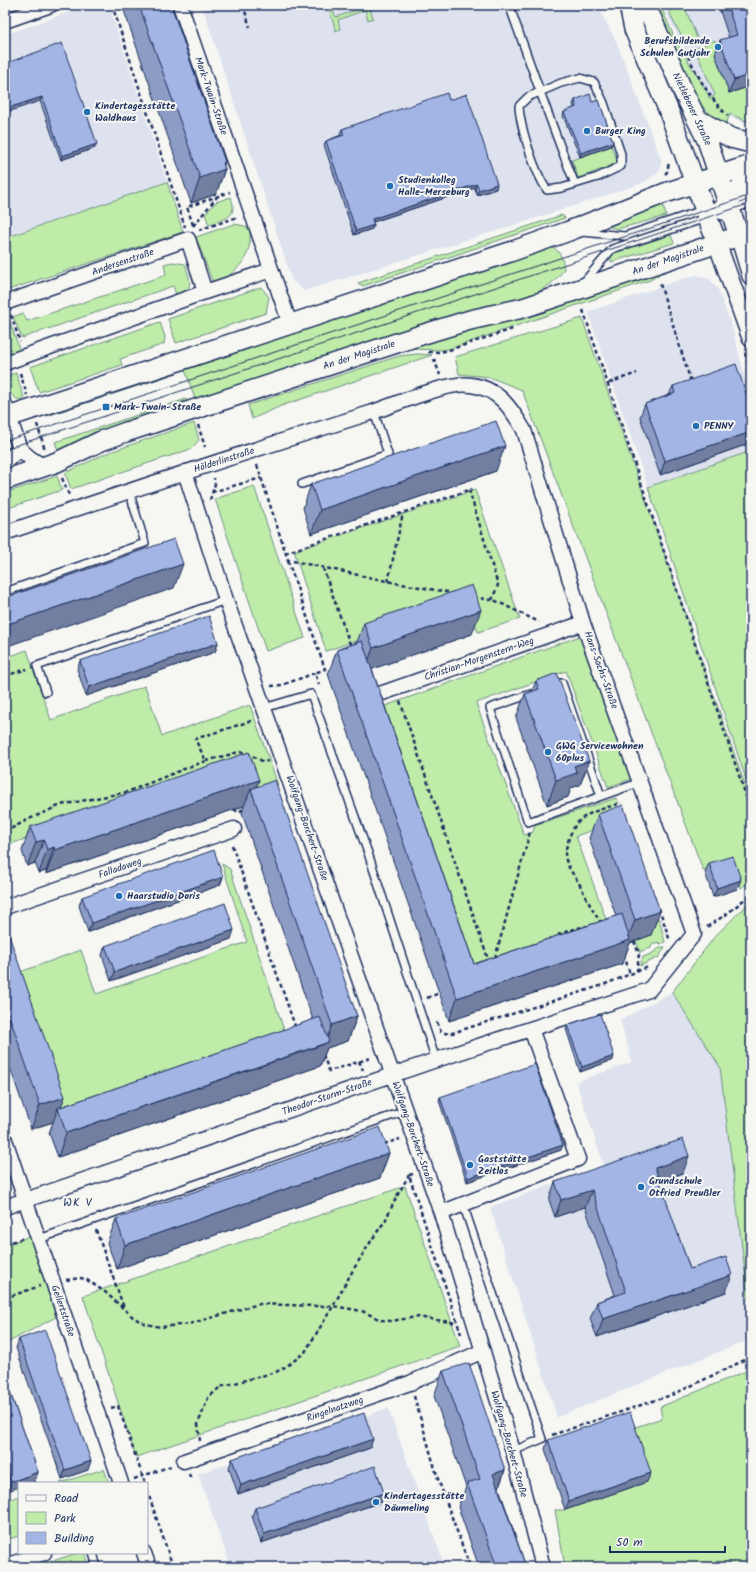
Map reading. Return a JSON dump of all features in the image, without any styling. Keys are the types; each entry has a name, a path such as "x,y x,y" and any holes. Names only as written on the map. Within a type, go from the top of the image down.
{"main road":[{"name":"Nietlebener Straße","path":"629,5 634,29 668,109 696,183"},
{"name":"Nietlebener Straße","path":"636,5 651,17 682,89 698,119 713,155 719,176"},
{"path":"698,119 731,138 751,143"},
{"path":"6,413 290,324 510,252 569,231 666,193 751,165"},
{"name":"An der Magistrale","path":"717,243 719,176"},
{"name":"An der Magistrale","path":"696,183 718,210 745,234"},
{"path":"718,210 748,186"},
{"name":"An der Magistrale","path":"5,480 52,469 57,462 101,441 126,432 405,340 470,320 523,308 577,291 745,234"}],"street":[{"path":"5,21 51,5"},
{"name":"Mark-Twain-Straße","path":"180,5 290,324"},
{"path":"745,234 751,276"},
{"name":"Andersenstraße","path":"6,303 188,240 205,292"},
{"path":"717,243 748,344"},
{"path":"5,363 271,270"},
{"name":"Hans-Sachs-Straße","path":"444,388 470,385 485,388 496,394 507,403 524,430 583,623 694,934"},
{"name":"Hölderlinstraße","path":"5,533 129,490 374,412 444,388"},
{"path":"6,413 20,449 30,458 52,469"},
{"path":"5,462 20,449"},
{"name":"Wolfgang-Borchert-Straße","path":"185,472 226,600 441,1213 513,1451 542,1567"},
{"name":"Christian-Morgenstern-Weg","path":"374,696 583,623"},
{"name":"Falladaweg","path":"5,906 231,830"},
{"name":"Theodor-Storm-Straße","path":"5,1207 436,1060 649,990 694,934"},
{"path":"441,1213 578,1159 531,1029"},
{"name":"Gellertstraße","path":"5,1140 38,1236 60,1280 97,1413 126,1482"},
{"name":"Ringelnatzweg","path":"184,1461 410,1383 483,1351"},
{"path":"5,1566 41,1554"},
{"path":"144,1554 149,1567"}],"lane":[{"path":"509,5 575,184"},
{"path":"580,78 588,79 594,82 604,103 622,154 621,166 575,184 547,190 539,176 520,119 519,106 528,97 561,83 580,78"},
{"path":"719,176 730,184 748,186"},
{"path":"569,231 625,236 718,210 751,203"},
{"path":"577,291 612,249 718,210"},
{"path":"302,484 388,454 374,412"},
{"path":"5,592 145,544 129,490"},
{"path":"46,692 37,666 226,600"},
{"path":"601,796 562,683 490,708 528,822 641,782"},
{"path":"266,712 311,694 368,853 436,1060"},
{"path":"38,1236 93,1220 405,1111"},
{"path":"463,1204 542,1439 513,1451"},
{"path":"93,1554 98,1567"}],"path":[{"path":"112,5 185,227"},
{"path":"243,5 250,27"},
{"path":"684,48 706,90 716,104 730,117"},
{"path":"234,191 187,207 195,232 242,216"},
{"path":"194,226 218,196"},
{"path":"660,284 691,382"},
{"path":"6,303 25,356"},
{"path":"583,310 609,383 751,811"},
{"path":"426,352 440,352 449,350 514,329"},
{"path":"748,344 751,374"},
{"path":"609,383 637,373"},
{"path":"196,419 205,447"},
{"path":"252,450 325,669 282,685 270,686 268,682"},
{"path":"209,502 215,484 211,464"},
{"path":"52,469 69,495"},
{"path":"212,492 261,478"},
{"path":"285,552 470,489 498,585 492,600"},
{"path":"388,582 403,512"},
{"path":"288,560 388,582 455,594"},
{"path":"323,568 351,648"},
{"path":"470,596 496,601 558,632"},
{"path":"5,676 37,666"},
{"path":"314,673 320,688"},
{"path":"396,688 489,963"},
{"path":"206,761 195,739 266,712"},
{"path":"5,832 27,820 61,805 127,792 184,768 239,752 247,753 264,762 282,758"},
{"path":"616,791 624,810"},
{"path":"598,926 606,927 595,915 582,888 570,871 565,857 566,850 569,836 580,819 586,815 621,803"},
{"path":"234,809 238,812 244,808"},
{"path":"493,965 534,820"},
{"path":"231,830 297,1030 301,1032"},
{"path":"694,934 728,913 751,894"},
{"path":"659,906 671,943 670,945"},
{"path":"556,937 570,930 591,926"},
{"path":"634,941 640,957"},
{"path":"622,951 630,974"},
{"path":"637,971 642,954"},
{"path":"436,1021 442,1032 449,1034 596,987 649,967"},
{"path":"427,998 448,990"},
{"path":"424,991 429,1004"},
{"path":"323,1055 329,1071 385,1053"},
{"path":"380,1145 403,1138"},
{"path":"201,1444 198,1424 208,1398 220,1387 276,1372 287,1366 305,1352 353,1270 385,1221 409,1175 414,1173"},
{"path":"409,1175 463,1340"},
{"path":"93,1220 124,1309"},
{"path":"5,1244 38,1236"},
{"path":"5,1298 60,1280 81,1278 87,1280 105,1292 134,1318 146,1324 161,1327 189,1324 259,1304 333,1306 362,1311 381,1320 391,1321 418,1317 457,1323"},
{"path":"542,1439 674,1394 751,1357"},
{"path":"410,1383 438,1479 470,1567"},
{"path":"97,1413 118,1406 145,1482"},
{"path":"126,1482 184,1461 191,1479"},
{"path":"148,1493 173,1567"}],"shaded area":[{"name":"Kindertagesstätte Waldhaus","path":"88,5 109,5 167,182 5,238 5,35"},
{"path":"202,5 597,5 617,43 661,159 661,168 658,173 643,183 531,220 304,291 292,280"},
{"name":"Berufsbildende Schulen Gutjahr","path":"662,5 751,5 751,126 730,117 716,104 706,90"},
{"path":"697,275 709,279 718,289 732,327 751,400 751,451 648,487 588,312"},
{"name":"Grundschule Otfried Preußler","path":"672,992 720,1067 751,1321 751,1339 557,1417 490,1207 604,1166 576,1082 632,1062 620,1020"},
{"path":"388,1408 445,1567 231,1567 198,1474"}],"green space":[{"path":"362,5 380,5 370,8 373,18 368,20 365,10 338,20 340,29 336,31 329,9 331,8 336,17 363,8"},
{"path":"655,5 660,5 677,43 710,99 715,95 695,49 715,40 729,93 751,86 751,122 730,114 726,124 709,113 699,103 686,80"},
{"path":"668,5 684,5 697,38 694,43 687,43 681,35 675,25"},
{"path":"611,146 617,159 617,164 578,178 572,160"},
{"path":"167,182 183,232 5,291 5,238"},
{"path":"231,197 233,204 232,213 225,219 209,225 205,214 216,202"},
{"path":"663,205 666,216 617,229 603,225"},
{"path":"562,215 565,218 363,286 358,283"},
{"path":"234,224 245,226 250,230 249,248 246,256 237,268 216,284 213,283 196,237"},
{"path":"671,235 674,243 611,262 611,254"},
{"path":"547,247 555,249 560,254 563,260 564,269 551,284 528,297 441,319 195,399 184,367"},
{"path":"172,262 185,264 190,284 187,291 177,297 173,286 22,338 13,317 23,313 27,321 166,275 164,264"},
{"path":"659,273 658,276 650,280 449,349 411,349 410,347"},
{"path":"261,287 269,297 266,313 176,343 168,319"},
{"path":"8,317 20,351 5,355 5,318"},
{"path":"582,318 751,802 751,880 741,888 731,860 703,870 522,390 489,377 459,374 455,357"},
{"path":"160,322 165,337 164,344 120,359 122,365 39,392 30,367"},
{"path":"417,354 432,355 281,406 252,419 248,405 399,356"},
{"path":"176,370 177,373 47,416 46,413"},
{"path":"16,373 24,398 19,400 12,396 6,384 6,376"},
{"path":"186,399 187,402 58,450 55,442"},
{"path":"194,423 199,440 191,449 71,489 65,473 107,453"},
{"path":"751,451 751,794 648,487"},
{"path":"57,476 62,490 5,509 5,493"},
{"path":"254,486 305,638 266,651 215,499"},
{"path":"475,490 520,619 478,632 467,603 326,651 294,551"},
{"path":"583,635 634,778 608,787 566,671 476,703 524,835 533,832 535,825 616,798 619,803 614,805 620,820 576,836 611,933 466,982 371,711"},
{"path":"27,650 51,720 145,686 162,736 250,705 278,785 254,794 243,762 5,846 5,658"},
{"path":"222,864 230,869 289,1045 63,1123 12,975 81,950 96,994 247,942"},
{"path":"751,901 751,1321 720,1067 672,992 716,935"},
{"path":"656,918 659,919 665,942 660,944 658,942 652,944 651,948 641,951 640,953 636,940 651,935"},
{"path":"661,947 665,947 659,957 640,966 643,957 651,954"},
{"path":"405,1186 460,1346 136,1457 83,1296"},
{"path":"30,1236 56,1317 5,1344 5,1245"},
{"path":"751,1369 751,1567 565,1567 555,1510 565,1510 630,1429 662,1418 660,1407"},
{"path":"104,1469 109,1482 63,1482"},
{"path":"18,1496 18,1536 5,1540 5,1501"},
{"path":"74,1554 84,1554 89,1567 34,1567"}],"building":[{"path":"139,5 171,5 225,162 223,163 225,169 200,178"},
{"path":"727,5 751,5 751,74 734,80 720,40 737,35"},
{"path":"62,43 97,144 62,156 42,97 5,109 5,58 7,63"},
{"path":"447,93 449,100 467,94 497,184 479,190 477,184 372,219 374,225 356,231 326,141 344,135 342,129"},
{"name":"Burger King","path":"590,94 592,102 599,100 613,142 581,153 564,112 576,107 575,100"},
{"name":"PENNY","path":"736,364 751,408 751,432 665,461 645,404 675,393 673,386"},
{"path":"496,421 505,446 320,510 311,484"},
{"path":"174,539 183,564 5,625 5,598"},
{"path":"472,585 481,610 373,648 364,623"},
{"path":"209,616 218,643 89,687 80,661"},
{"path":"362,641 474,964 622,914 630,940 457,998 337,650"},
{"path":"557,673 589,761 574,766 577,773 556,780 525,694 539,689 536,681"},
{"path":"249,752 259,780 55,850 54,847 47,850 44,840 36,842 30,827"},
{"path":"275,780 357,1016 332,1025 251,789"},
{"path":"623,805 660,911 635,920 598,814"},
{"path":"214,850 223,877 92,923 82,897"},
{"path":"733,856 741,880 717,888 709,863"},
{"path":"225,903 234,930 115,972 105,946"},
{"path":"5,924 65,1097 40,1105 5,1004"},
{"path":"600,1014 614,1056 582,1067 567,1025"},
{"path":"320,1017 329,1042 66,1133 58,1108"},
{"path":"535,1064 563,1145 468,1178 440,1097"},
{"path":"380,1127 389,1153 125,1245 116,1219"},
{"path":"683,1139 689,1156 655,1168 690,1269 726,1257 732,1275 603,1319 597,1302 626,1292 592,1190 561,1200 555,1182"},
{"path":"45,1330 91,1461 65,1470 19,1339"},
{"path":"469,1363 505,1470 493,1474 526,1567 497,1567 467,1483 480,1479 443,1371"},
{"path":"5,1378 38,1472 11,1482 5,1464"},
{"path":"630,1412 651,1473 569,1501 548,1440"},
{"path":"364,1413 373,1439 241,1485 232,1459"},
{"path":"375,1466 384,1493 264,1534 255,1508"}],"tram line":[{"path":"5,441 751,195"},
{"path":"5,449 751,203"}],"place":[{"name":"Berufsbildende Schulen Gutjahr","path":"718,47"},
{"name":"Kindertagesstätte Waldhaus","path":"87,112"},
{"name":"Burger King","path":"587,131"},
{"name":"Studienkolleg Halle-Merseburg","path":"390,186"},
{"name":"Mark-Twain-Straße","path":"106,407"},
{"name":"PENNY","path":"696,426"},
{"name":"GWG Servicewohnen 60plus","path":"548,752"},
{"name":"Haarstudio Doris","path":"119,896"},
{"name":"Gaststätte Zeitlos","path":"470,1165"},
{"name":"Grundschule Otfried Preußler","path":"641,1187"},
{"name":"Kindertagesstätte Däumeling","path":"376,1502"}],"district":[{"name":"WK V","path":"78,1203"}]}
